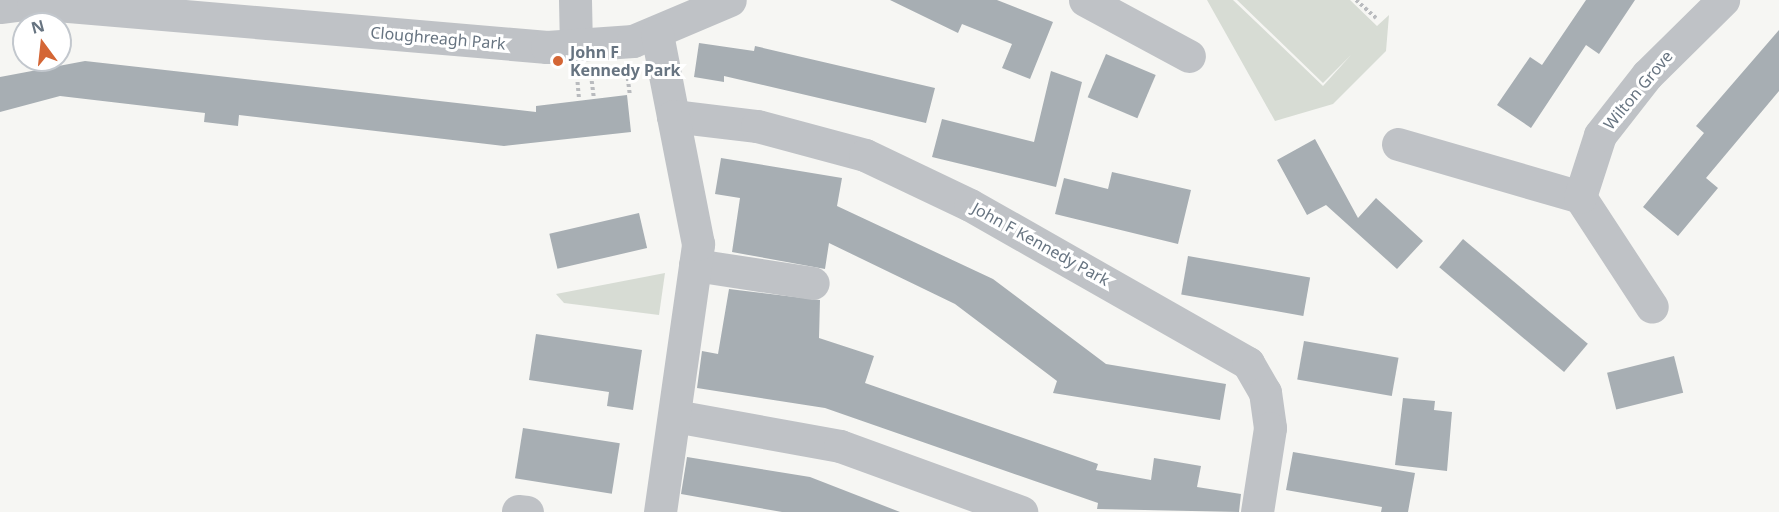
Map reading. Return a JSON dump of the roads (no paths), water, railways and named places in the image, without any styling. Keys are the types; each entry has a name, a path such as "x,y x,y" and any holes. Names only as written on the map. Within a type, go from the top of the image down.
{"street":[{"path":"575,0 581,59"},
{"name":"Cloughreagh Park","path":"0,7 33,3 301,13 581,59 610,46 657,34 730,0"},
{"path":"1085,0 1189,56"},
{"name":"Wilton Grove","path":"1580,197 1600,135 1647,75 1723,0"},
{"path":"657,34 698,244 660,512"},
{"name":"John F Kennedy Park","path":"673,116 757,126 865,155 970,204 1248,363 1265,392 1270,429 1257,512"},
{"path":"1398,144 1580,197 1652,307"},
{"path":"695,265 813,283"},
{"path":"675,416 840,446 1021,512"}],"place":[{"name":"John F Kennedy Park","path":"558,61"}]}
